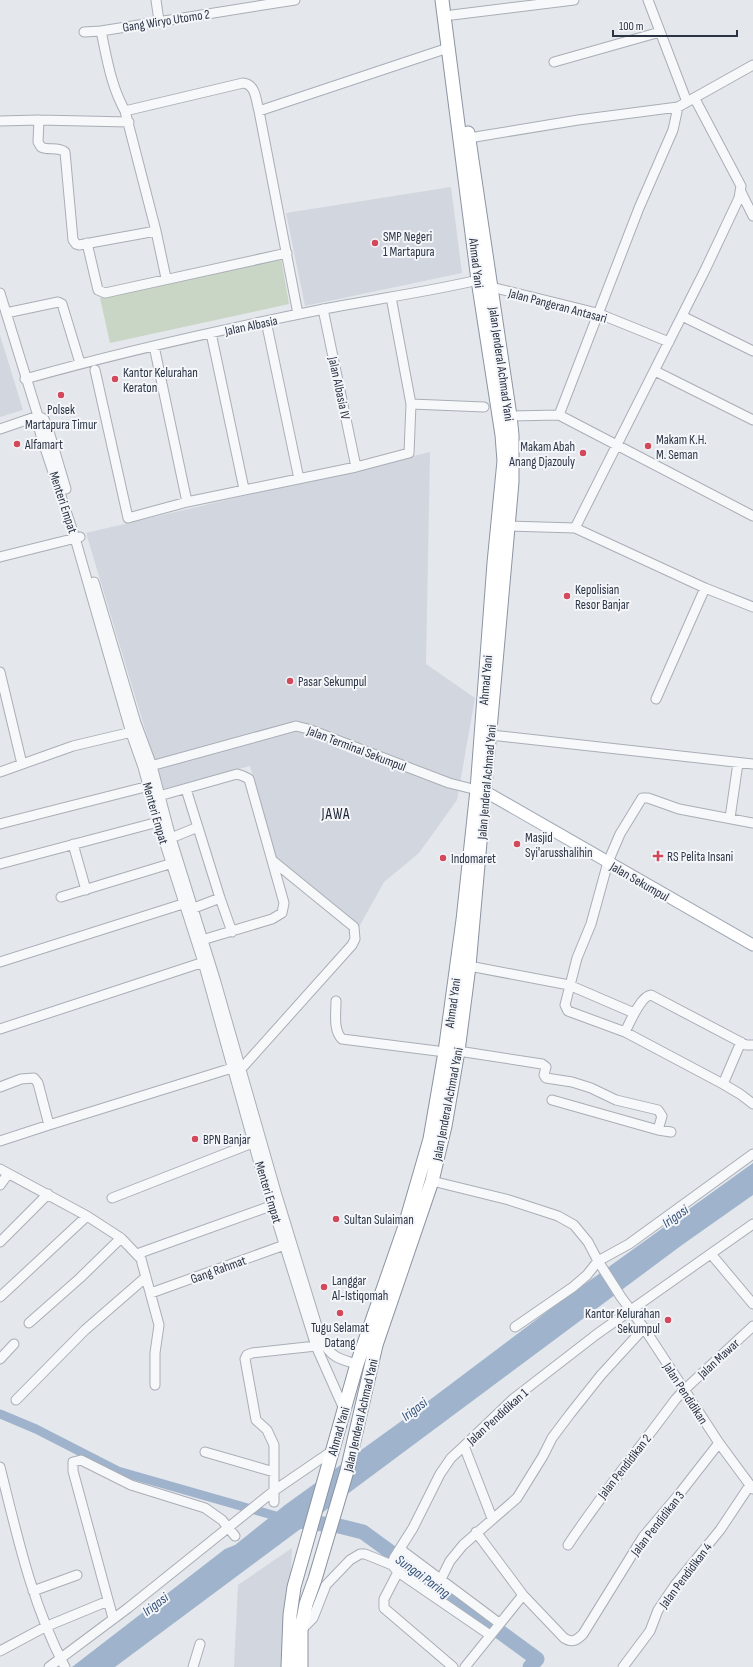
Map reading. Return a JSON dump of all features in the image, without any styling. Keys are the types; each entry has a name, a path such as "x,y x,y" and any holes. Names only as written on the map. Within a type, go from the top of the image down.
{"highway":[{"name":"Ahmad Yani","path":"288,1667 291,1599 357,1364 391,1284 398,1263 403,1232 430,1139 452,1052 463,920 482,791 494,563 504,461 497,365 478,280 442,0"},
{"name":"Jalan Jenderal Achmad Yani","path":"398,1263 432,1181 445,1126 452,1052 470,966 482,791 491,735 512,482 512,435 510,416 497,365 491,287 450,0"},
{"name":"Jalan Jenderal Achmad Yani","path":"301,1667 302,1630 306,1604 347,1471 391,1284"}],"main road":[{"name":"Jalan Sekumpul","path":"482,791 753,945"}],"street":[{"path":"156,0 159,21"},
{"name":"Gang Wiryo Utomo 2","path":"84,32 295,0"},
{"path":"452,15 574,0"},
{"path":"648,0 660,32 691,100 740,186 741,192 753,216"},
{"path":"101,30 110,76 129,122 166,278"},
{"path":"554,62 660,32"},
{"path":"259,111 448,48"},
{"path":"469,138 578,120 678,106 753,65"},
{"path":"125,111 246,83 252,87 259,111 298,314"},
{"path":"559,415 597,313 639,208 673,130 678,106"},
{"path":"0,121 39,120 129,122"},
{"path":"39,120 38,142 41,147 46,149 59,148 65,152 73,240 76,244 156,231"},
{"path":"575,528 655,371 741,192"},
{"path":"87,243 100,291 109,292 166,278 287,253"},
{"name":"Jalan Albasia","path":"26,378 80,363 298,314 478,280"},
{"name":"Jalan Pangeran Antasari","path":"491,287 597,313 669,342"},
{"name":"Menteri Empat","path":"0,293 38,416 41,436 78,537 135,732 148,767 158,822 175,862 190,904 202,940 206,961"},
{"path":"95,370 128,518 187,502 356,466 410,452 411,404 391,297"},
{"path":"6,313 58,302 62,304 80,363"},
{"name":"Jalan Albasia IV","path":"323,310 356,466"},
{"path":"682,316 753,351"},
{"path":"266,321 299,479"},
{"path":"212,333 244,490"},
{"path":"154,346 187,502"},
{"path":"655,371 753,419"},
{"path":"411,404 484,407"},
{"path":"510,416 559,415 753,516"},
{"path":"0,429 38,416"},
{"path":"508,526 575,528 705,588 753,607"},
{"path":"0,557 78,537"},
{"path":"656,700 705,588"},
{"path":"0,672 22,764"},
{"name":"Jalan Terminal Sekumpul","path":"148,767 296,726 308,729 449,783 482,791"},
{"path":"0,772 73,746 135,732"},
{"path":"491,735 753,764"},
{"path":"730,818 738,763"},
{"path":"159,796 237,774 243,776 248,779 273,861 284,903 282,913 272,919 202,940"},
{"path":"0,824 152,785"},
{"name":"Menteri Empat","path":"152,785 159,796 172,838 175,862"},
{"path":"186,789 232,932"},
{"path":"753,823 679,809 644,797 639,802 620,834 608,862 591,924 577,958 565,1005 568,1011 625,1032 723,1084 753,1104"},
{"path":"0,864 158,822"},
{"path":"172,838 198,828"},
{"path":"72,844 86,890"},
{"path":"0,1141 237,1068 352,945 356,938 354,927 273,861"},
{"path":"61,897 175,862"},
{"path":"0,962 190,904 220,898"},
{"name":"Menteri Empat","path":"190,904 272,1193 277,1204 309,1309 321,1339 332,1356 357,1364"},
{"path":"0,1029 206,961"},
{"path":"470,966 569,985 634,1013"},
{"path":"625,1032 634,1013 646,996 654,995 746,1045 753,1045"},
{"path":"336,1001 336,1028 342,1039 542,1064 546,1067 544,1075 546,1078 572,1082 591,1088 616,1100 658,1110 662,1116 658,1130"},
{"path":"723,1084 741,1042"},
{"path":"0,1087 21,1079 34,1078 38,1083 49,1125"},
{"path":"552,1100 658,1130 671,1132"},
{"path":"112,1198 258,1142"},
{"path":"515,1327 573,1287 600,1264 753,1154"},
{"path":"0,1185 4,1172 48,1194 87,1216 121,1238 141,1259 159,1325 155,1353 155,1385"},
{"name":"Jalan Pendidikan","path":"432,1181 509,1200 558,1216 574,1225 588,1242 621,1297 644,1328 719,1443 752,1487"},
{"path":"0,1242 48,1194"},
{"path":"137,1254 277,1204"},
{"path":"0,1297 87,1216"},
{"name":"Jalan Pendidikan 1","path":"453,1667 384,1608 384,1599 396,1559 416,1523 440,1474 452,1458 513,1399 631,1309 753,1224"},
{"path":"29,1323 80,1278 121,1238"},
{"name":"Gang Rahmat","path":"151,1293 289,1243"},
{"path":"711,1254 753,1304"},
{"path":"16,1400 85,1330 146,1277"},
{"name":"Menteri Empat","path":"309,1309 316,1346 344,1409"},
{"name":"Jalan Mawar","path":"684,1390 753,1326"},
{"path":"441,1579 450,1561 463,1545 492,1518 517,1498 552,1438 601,1375 644,1328"},
{"path":"0,1359 14,1344"},
{"path":"274,1502 274,1445 272,1437 267,1430 256,1420 245,1358 247,1355 252,1353 316,1346"},
{"name":"Jalan Pendidikan 2","path":"568,1544 593,1506 684,1390"},
{"name":"Jalan Pendidikan 3","path":"523,1595 564,1638 569,1641 578,1639 601,1607 607,1594 643,1537 719,1443"},
{"path":"464,1446 492,1518"},
{"path":"48,1667 63,1663 113,1618 228,1527 275,1490 332,1451"},
{"path":"205,1452 274,1472"},
{"path":"113,1618 73,1471 73,1462 75,1460 81,1460 131,1485 205,1508 222,1520 234,1536"},
{"path":"0,1467 18,1542 33,1591 46,1627 63,1663"},
{"name":"Jalan Pendidikan 4","path":"623,1667 650,1631 658,1610 675,1585 720,1530 752,1487"},
{"path":"465,1667 523,1595 476,1532"},
{"path":"302,1630 313,1618 326,1585 350,1560 360,1554 396,1559 441,1579 495,1628"},
{"path":"396,1559 495,1628"},
{"path":"33,1591 77,1574"},
{"path":"0,1651 46,1627 108,1601"},
{"path":"193,1667 200,1644"}],"shaded area":[{"name":"SMP Negeri 1 Martapura","path":"451,187 462,273 305,306 286,213"},
{"path":"0,335 23,410 0,417"},
{"name":"Pasar Sekumpul","path":"430,452 426,664 475,698 457,800 419,853 384,882 359,927 275,858 250,766 163,789 86,533"},
{"path":"292,1548 286,1667 234,1667 238,1585"}],"green space":[{"path":"281,258 289,304 110,343 100,298"}],"water":[{"name":"Irigasi","path":"753,1163 753,1195 682,1245 115,1667 72,1667 225,1549 235,1545 285,1505 407,1417 553,1307"}],"waterway":[{"path":"0,1414 36,1429 118,1471 283,1518"},
{"name":"Sungai Paring","path":"299,1521 339,1526 363,1532 537,1659 530,1667"}],"place":[{"name":"SMP Negeri 1 Martapura","path":"375,243"},
{"name":"Kantor Kelurahan Keraton","path":"115,379"},
{"name":"Polsek Martapura Timur","path":"61,395"},
{"name":"Alfamart","path":"17,444"},
{"name":"Makam K.H. M. Seman","path":"648,446"},
{"name":"Makam Abah Anang Djazouly","path":"583,453"},
{"name":"Kepolisian Resor Banjar","path":"567,596"},
{"name":"Pasar Sekumpul","path":"290,681"},
{"name":"Masjid Syi'arusshalihin","path":"517,844"},
{"name":"RS Pelita Insani","path":"658,856"},
{"name":"Indomaret","path":"443,858"},
{"name":"BPN Banjar","path":"195,1139"},
{"name":"Sultan Sulaiman","path":"336,1219"},
{"name":"Langgar Al-Istiqomah","path":"324,1287"},
{"name":"Tugu Selamat Datang","path":"340,1313"},
{"name":"Kantor Kelurahan Sekumpul","path":"668,1320"}],"district":[{"name":"JAWA","path":"336,814"}]}
